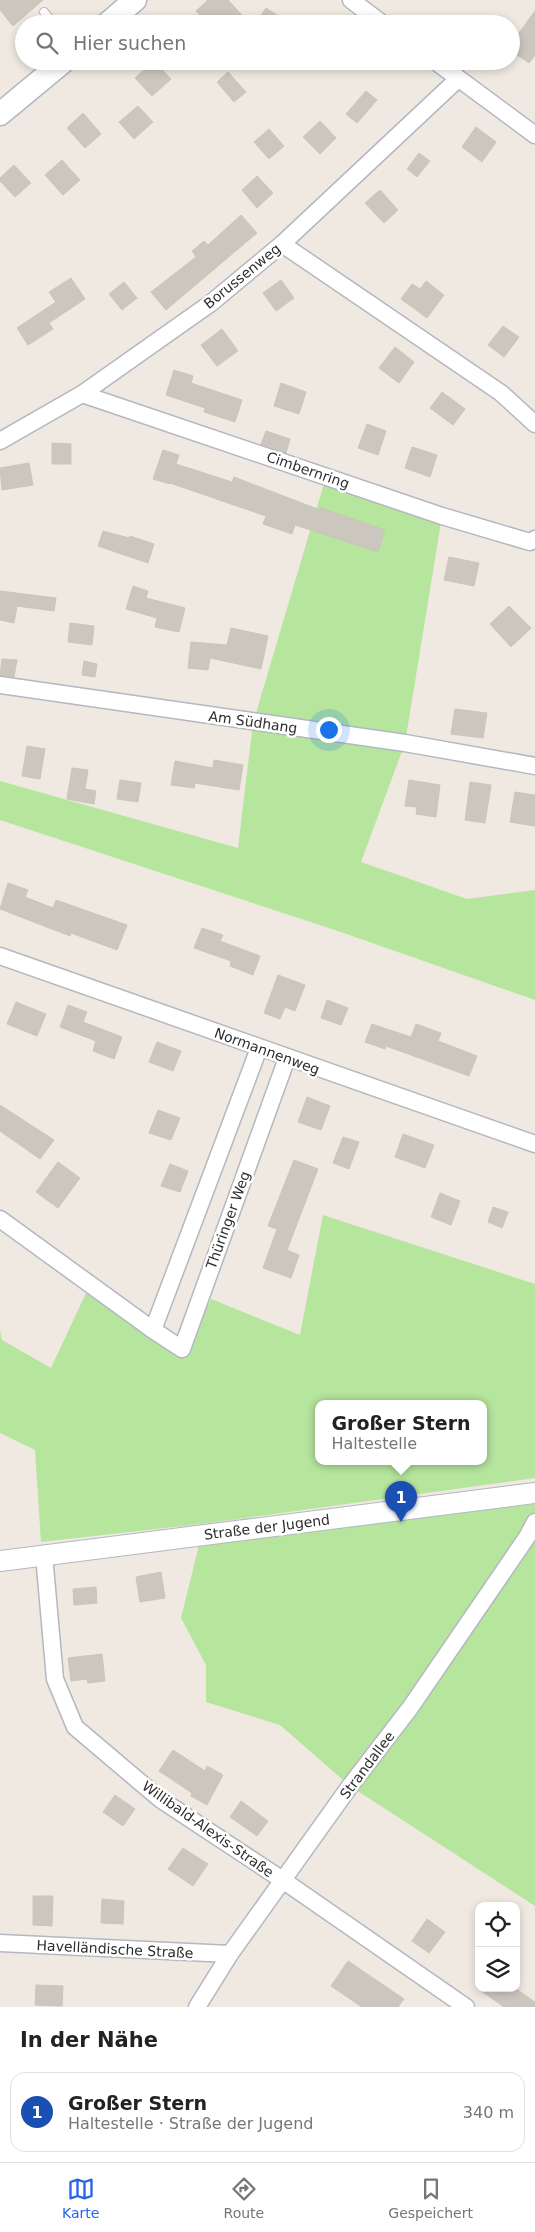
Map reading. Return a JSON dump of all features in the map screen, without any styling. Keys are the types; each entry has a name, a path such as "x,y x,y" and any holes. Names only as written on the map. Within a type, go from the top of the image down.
{"main road":[{"path":"118,15 135,0"},
{"path":"0,114 53,70"}],"street":[{"path":"351,0 372,15"},
{"path":"446,70 535,135"},
{"name":"Borussenweg","path":"0,441 82,394 212,303 282,244 458,79"},
{"path":"282,244 501,393 535,424"},
{"name":"Cimbernring","path":"82,394 442,516 530,542 535,539"},
{"name":"Am Südhang","path":"0,685 405,744 535,766"},
{"name":"Normannenweg","path":"0,956 535,1144"},
{"path":"153,1330 259,1048"},
{"name":"Thüringer Weg","path":"0,1219 182,1349 287,1058"},
{"name":"Straße der Jugend","path":"0,1561 535,1493"},
{"name":"Strandallee","path":"197,2007 230,1954 284,1881 350,1786 410,1708 522,1545 535,1522"},
{"name":"Willibald-Alexis-Straße","path":"44,1555 55,1679 75,1727 160,1799 284,1881 466,2007"},
{"name":"Havelländische Straße","path":"0,1943 230,1954"}],"green space":[{"path":"326,477 442,516 405,743 361,862 467,899 535,890 535,1000 335,930 0,820 0,781 238,848 253,723"},
{"path":"323,1215 535,1284 535,1478 201,1524 41,1542 35,1450 0,1433 0,1331 2,1340 51,1368 86,1293 181,1357 211,1299 300,1335"},
{"path":"535,1504 535,1906 350,1786 280,1725 206,1702 206,1665 181,1618 199,1545"}],"building":[{"path":"0,0 43,0 26,15 15,15 15,24 13,26 0,10"},
{"path":"208,0 228,0 242,15 200,15 196,11"},
{"path":"266,8 277,15 261,15"},
{"path":"535,11 535,55 529,63 520,57 520,32"},
{"path":"144,70 162,70 171,79 152,96 135,78"},
{"path":"228,72 246,92 234,102 217,82"},
{"path":"366,91 377,100 357,123 346,114"},
{"path":"138,106 153,122 134,139 119,122"},
{"path":"83,113 101,134 85,148 67,128"},
{"path":"320,121 336,138 320,154 303,137"},
{"path":"476,127 496,142 482,162 462,147"},
{"path":"269,129 284,146 269,159 254,142"},
{"path":"419,153 430,161 417,177 407,169"},
{"path":"62,160 80,180 63,195 45,175"},
{"path":"14,165 31,183 15,197 0,181 0,178"},
{"path":"257,176 273,193 257,208 242,190"},
{"path":"380,190 398,210 384,223 365,203"},
{"path":"241,215 257,233 166,310 151,292 196,257 192,251 204,241 208,245"},
{"path":"71,278 85,299 49,323 53,329 28,345 17,328 56,302 49,292"},
{"path":"281,280 294,298 276,311 263,293"},
{"path":"426,281 444,295 427,318 401,299 412,284 420,289"},
{"path":"124,282 137,298 122,310 109,294"},
{"path":"503,326 519,337 504,357 488,345"},
{"path":"222,329 238,351 217,366 201,345"},
{"path":"395,347 414,362 399,383 379,368"},
{"path":"174,370 193,376 191,383 242,400 235,422 204,412 205,408 166,395"},
{"path":"281,383 306,392 299,414 274,406"},
{"path":"442,392 465,409 453,425 430,408"},
{"path":"367,424 386,431 378,455 358,448"},
{"path":"266,431 290,439 286,453 261,444"},
{"path":"52,443 71,444 71,464 52,464"},
{"path":"412,447 437,455 430,477 405,468"},
{"path":"163,450 179,455 176,464 232,482 234,477 320,510 321,508 385,530 378,552 295,525 292,534 263,524 266,516 153,479"},
{"path":"29,463 33,485 2,490 0,468"},
{"path":"103,531 129,538 130,536 154,544 148,563 98,546"},
{"path":"449,557 479,563 474,586 444,580"},
{"path":"133,586 148,591 146,598 185,608 179,632 155,627 157,618 126,609"},
{"path":"0,591 56,598 54,611 17,606 14,623 0,620"},
{"path":"509,606 531,628 511,647 490,624"},
{"path":"70,623 94,626 92,645 68,642"},
{"path":"231,628 268,636 261,669 210,658 208,670 188,668 191,642 227,645"},
{"path":"2,659 17,660 14,677 0,675"},
{"path":"84,661 97,664 95,677 82,675"},
{"path":"455,709 487,713 483,738 451,734"},
{"path":"27,746 45,749 40,779 22,776"},
{"path":"214,760 243,765 239,790 195,783 194,788 171,785 175,761 213,768"},
{"path":"72,768 88,770 85,789 96,791 94,804 67,799"},
{"path":"120,780 141,783 138,802 117,799"},
{"path":"409,780 440,785 436,817 416,814 417,807 405,806"},
{"path":"470,782 491,785 485,823 465,820"},
{"path":"515,792 535,795 535,826 510,822"},
{"path":"8,883 28,890 25,897 53,908 56,900 127,925 117,950 71,933 70,936 0,909"},
{"path":"202,928 223,935 220,941 260,956 253,975 230,966 231,961 194,948"},
{"path":"278,975 305,985 295,1011 285,1007 280,1019 264,1013"},
{"path":"327,1000 348,1008 341,1025 321,1018"},
{"path":"16,1002 46,1014 37,1036 7,1024"},
{"path":"68,1005 87,1012 83,1022 122,1037 114,1059 93,1051 96,1041 60,1027"},
{"path":"372,1024 411,1037 416,1024 441,1033 438,1041 477,1056 469,1076 386,1046 385,1049 365,1042"},
{"path":"157,1042 181,1051 173,1071 149,1062"},
{"path":"307,1097 330,1106 321,1130 298,1122"},
{"path":"0,1105 54,1140 40,1159 0,1131"},
{"path":"158,1110 180,1118 171,1140 149,1133"},
{"path":"403,1134 434,1145 425,1168 395,1157"},
{"path":"343,1137 359,1142 349,1169 333,1163"},
{"path":"294,1160 318,1169 287,1250 299,1255 291,1278 263,1268 277,1229 268,1226"},
{"path":"58,1162 80,1178 58,1208 36,1192"},
{"path":"170,1164 188,1171 180,1192 161,1186"},
{"path":"440,1193 460,1201 451,1225 431,1217"},
{"path":"493,1207 508,1212 502,1228 488,1222"},
{"path":"161,1572 165,1598 140,1602 136,1577"},
{"path":"96,1587 97,1603 74,1605 73,1589"},
{"path":"102,1654 105,1681 88,1683 87,1679 71,1681 68,1658"},
{"path":"173,1750 205,1771 207,1766 223,1775 207,1805 191,1796 192,1793 159,1771"},
{"path":"115,1795 135,1809 123,1826 103,1812"},
{"path":"241,1801 268,1821 257,1836 230,1817"},
{"path":"183,1848 208,1864 193,1886 168,1869"},
{"path":"33,1896 53,1896 52,1926 33,1925"},
{"path":"102,1899 124,1901 123,1924 101,1923"},
{"path":"427,1919 445,1932 429,1953 412,1941"},
{"path":"348,1961 404,1999 398,2007 362,2007 331,1986"},
{"path":"36,1985 63,1986 62,2006 35,2005"},
{"path":"483,1992 520,1992 535,2002 535,2007 504,2007"}],"place":[{"name":"Großer Stern","path":"401,1522"}]}
